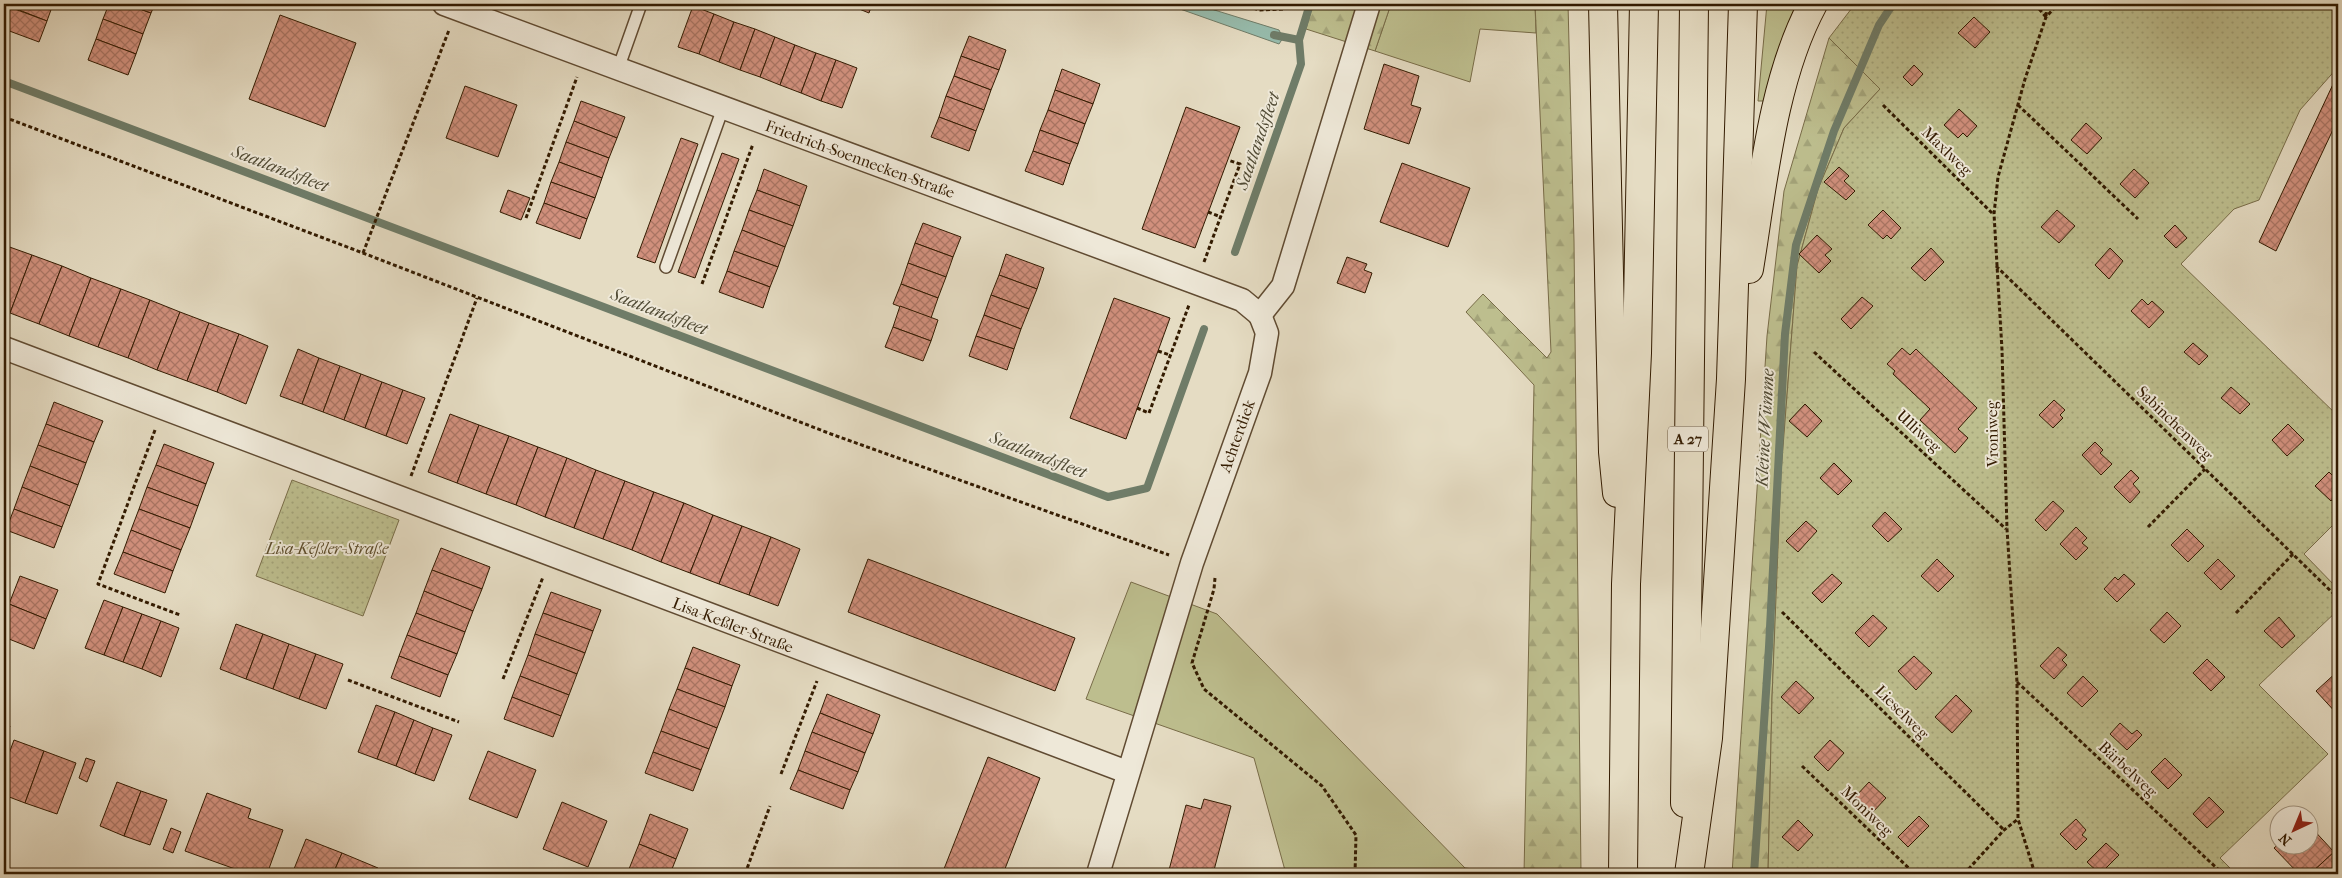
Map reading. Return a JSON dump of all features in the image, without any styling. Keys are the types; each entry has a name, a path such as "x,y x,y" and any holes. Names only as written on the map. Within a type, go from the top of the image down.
{"highway":[{"path":"1603,4 1613,452 1626,584"},
{"path":"1623,874 1626,584 1637,353 1644,4"},
{"name":"A 27","path":"1684,874 1694,4"},
{"path":"1689,874 1708,738 1732,379 1743,4"},
{"path":"1732,379 1771,136 1794,46 1813,4"}],"street":[{"path":"1260,314 1284,286 1369,4"},
{"name":"Friedrich-Soennecken-Straße","path":"453,5 618,69 1242,300 1260,314"},
{"name":"Achterdiek","path":"1098,874 1127,772 1192,563 1260,373 1267,332 1260,314"},
{"name":"Lisa-Keßler-Straße","path":"4,348 825,660 1127,772"}],"lane":[{"path":"618,69 641,4"},
{"path":"666,267 723,108"}],"path":[{"path":"1241,4 1259,10 1285,10 1287,4"},
{"path":"2035,4 2046,16"},
{"path":"2046,16 2047,4"},
{"name":"Vroniweg","path":"2035,874 2018,819 2017,682 2007,529 2002,350 1995,266 1994,214 1998,177 2018,105 2046,16 2058,4"},
{"path":"363,253 453,5"},
{"path":"526,218 585,56"},
{"path":"2018,105 2138,219"},
{"name":"Maxlweg","path":"1883,106 1994,214"},
{"path":"4,117 363,253 831,434 1215,571 1214,589 1192,663 1204,689 1322,786 1356,835 1355,874"},
{"path":"702,284 761,122"},
{"path":"1208,212 1221,217"},
{"name":"Sabinchenweg","path":"1995,266 2338,598"},
{"path":"403,500 477,298"},
{"path":"1158,351 1170,355"},
{"name":"Ulliweg","path":"1814,352 2007,529"},
{"path":"163,409 98,584 180,615"},
{"path":"2148,527 2205,469"},
{"path":"2236,613 2293,554"},
{"path":"504,679 551,556"},
{"name":"Lieselweg","path":"1782,612 2004,830"},
{"path":"781,774 825,660"},
{"path":"348,680 459,722"},
{"name":"Bärbelweg","path":"2017,682 2223,874"},
{"name":"Moniweg","path":"1802,766 1915,874"},
{"path":"744,874 770,806"},
{"path":"1964,874 2004,830 2018,819"}],"green space":[{"path":"1313,4 1391,4 1375,51 1306,29"},
{"path":"1391,4 1535,4 1536,33 1480,29 1470,82 1375,51"},
{"path":"1535,4 1568,4 1574,241 1581,874 1524,874 1534,385 1466,312 1483,294 1547,358 1551,352"},
{"path":"1767,4 1804,4 1767,101 1758,101"},
{"path":"1855,4 2338,4 2338,67 2300,110 2259,200 2234,209 2181,264 2338,416 2338,520 2304,554 2338,589 2338,610 2259,685 2328,754 2274,806 2270,806 2270,810 2220,858 2236,874 1768,874 1772,698 1781,473 1797,266 1818,189 1844,128 1880,89 1829,38"},
{"path":"1829,38 1880,89 1844,128 1818,189 1797,266 1781,473 1772,698 1768,874 1732,874 1767,336 1784,191"},
{"name":"Lisa-Keßler-Straße","path":"292,480 399,520 363,616 256,576"},
{"path":"1131,582 1217,614 1465,868 1517,874 1286,874 1254,758 1086,699"}],"shaded area":[{"path":"1166,4 1195,4 1279,30 1283,38 1279,44"}],"building":[{"path":"4,4 53,4 47,21"},
{"path":"109,4 126,4 151,13 143,34 103,19"},
{"path":"126,4 155,4 151,13"},
{"path":"847,4 872,4 869,13"},
{"path":"4,5 47,21 39,42 4,29"},
{"path":"693,6 714,14 699,54 678,47"},
{"path":"714,14 734,22 719,62 699,54"},
{"path":"280,15 356,43 325,127 249,99"},
{"path":"1974,17 1990,32 1975,48 1958,33"},
{"path":"103,19 143,34 136,54 96,39"},
{"path":"734,22 755,29 740,70 719,62"},
{"path":"755,29 775,37 760,77 740,70"},
{"path":"969,36 1006,50 999,70 961,56"},
{"path":"775,37 795,45 780,85 760,77"},
{"path":"96,39 136,54 128,75 88,60"},
{"path":"795,45 816,53 801,93 780,85"},
{"path":"816,53 836,60 821,101 801,93"},
{"path":"961,56 999,70 991,90 954,76"},
{"path":"836,60 857,68 842,108 821,101"},
{"path":"1384,64 1419,76 1411,105 1421,108 1409,144 1364,129"},
{"path":"1914,65 1923,74 1912,86 1903,77"},
{"path":"1062,69 1100,84 1093,104 1055,90"},
{"path":"954,76 991,90 984,110 946,96"},
{"path":"2335,80 2338,81 2338,119 2276,251 2259,242"},
{"path":"465,86 517,105 498,157 446,138"},
{"path":"1055,90 1093,104 1085,124 1048,110"},
{"path":"946,96 984,110 976,131 939,117"},
{"path":"581,101 625,117 617,138 574,121"},
{"path":"1186,107 1240,127 1195,248 1142,229"},
{"path":"1959,109 1977,126 1967,137 1963,133 1958,138 1944,125"},
{"path":"1048,110 1085,124 1078,144 1040,130"},
{"path":"939,117 976,131 969,151 931,137"},
{"path":"574,121 617,138 609,158 566,142"},
{"path":"2086,123 2102,138 2087,154 2071,140"},
{"path":"1040,130 1078,144 1070,164 1033,151"},
{"path":"681,138 698,144 655,263 637,257"},
{"path":"566,142 609,158 602,178 559,162"},
{"path":"1033,151 1070,164 1063,185 1025,171"},
{"path":"722,153 739,159 695,278 678,272"},
{"path":"559,162 602,178 595,198 551,182"},
{"path":"1402,163 1470,188 1448,247 1380,222"},
{"path":"1839,167 1849,176 1844,181 1855,191 1846,200 1824,182"},
{"path":"764,169 807,186 800,206 757,190"},
{"path":"2134,169 2149,183 2135,198 2120,184"},
{"path":"551,182 595,198 587,219 544,203"},
{"path":"508,190 530,198 521,220 500,212"},
{"path":"757,190 800,206 793,226 749,210"},
{"path":"544,203 587,219 580,239 536,223"},
{"path":"749,210 793,226 785,247 742,230"},
{"path":"1883,210 1901,228 1891,239 1887,235 1883,239 1868,225"},
{"path":"2057,210 2075,226 2059,243 2041,227"},
{"path":"923,223 961,237 953,257 915,243"},
{"path":"2175,225 2187,238 2176,248 2164,236"},
{"path":"742,230 785,247 778,267 734,251"},
{"path":"1817,235 1832,249 1825,255 1831,261 1819,273 1799,254"},
{"path":"915,243 953,257 946,277 908,263"},
{"path":"4,245 32,255 10,313 4,311"},
{"path":"1931,248 1944,262 1925,281 1911,268"},
{"path":"2110,248 2123,261 2109,279 2095,265"},
{"path":"734,251 778,267 770,287 727,271"},
{"path":"1006,254 1044,268 1037,289 999,275"},
{"path":"32,255 62,266 39,324 10,313"},
{"path":"1347,257 1367,264 1364,270 1372,273 1365,293 1337,283"},
{"path":"908,263 946,277 938,298 901,284"},
{"path":"62,266 91,278 69,336 39,324"},
{"path":"727,271 770,287 763,308 719,292"},
{"path":"999,275 1037,289 1029,309 991,295"},
{"path":"91,278 121,289 98,347 69,336"},
{"path":"901,284 938,298 931,318 893,304"},
{"path":"121,289 150,300 128,358 98,347"},
{"path":"991,295 1029,309 1021,329 984,315"},
{"path":"1862,297 1873,306 1851,329 1841,319"},
{"path":"1114,298 1170,318 1126,439 1070,418"},
{"path":"2142,299 2148,305 2152,301 2164,312 2149,328 2131,311"},
{"path":"150,300 180,312 157,370 128,358"},
{"path":"900,306 938,320 931,341 893,327"},
{"path":"180,312 209,323 187,381 157,370"},
{"path":"984,315 1021,329 1014,349 976,336"},
{"path":"209,323 239,334 217,392 187,381"},
{"path":"893,327 931,341 923,361 885,347"},
{"path":"239,334 268,346 246,404 217,392"},
{"path":"976,336 1014,349 1007,370 969,356"},
{"path":"2193,343 2208,356 2199,365 2184,352"},
{"path":"1902,348 1910,355 1916,349 1977,408 1958,429 1968,438 1955,453 1920,420 1930,409 1893,374 1895,371 1887,364"},
{"path":"298,349 319,358 302,404 280,396"},
{"path":"319,358 340,366 323,412 302,404"},
{"path":"340,366 361,374 344,420 323,412"},
{"path":"361,374 382,382 365,428 344,420"},
{"path":"382,382 403,390 386,436 365,428"},
{"path":"2231,387 2250,404 2240,414 2221,398"},
{"path":"403,390 425,398 407,444 386,436"},
{"path":"2054,400 2065,410 2060,415 2063,418 2053,428 2039,415"},
{"path":"54,402 103,421 94,442 46,424"},
{"path":"1805,404 1822,421 1807,437 1789,421"},
{"path":"450,414 479,425 457,483 428,472"},
{"path":"46,424 94,442 86,463 38,445"},
{"path":"2288,424 2304,440 2287,456 2272,440"},
{"path":"479,425 509,436 486,494 457,483"},
{"path":"509,436 538,447 516,505 486,494"},
{"path":"2095,442 2103,450 2100,453 2112,464 2101,475 2082,455"},
{"path":"164,444 214,463 206,484 156,465"},
{"path":"38,445 86,463 78,485 30,466"},
{"path":"538,447 567,458 545,517 516,505"},
{"path":"567,458 596,470 574,528 545,517"},
{"path":"1834,463 1852,481 1838,495 1820,478"},
{"path":"156,465 206,484 198,506 147,487"},
{"path":"30,466 78,485 70,506 22,487"},
{"path":"596,470 625,481 603,539 574,528"},
{"path":"2131,470 2139,478 2133,484 2140,492 2130,503 2114,487"},
{"path":"2329,472 2338,481 2338,492 2331,501 2315,486"},
{"path":"625,481 654,492 632,550 603,539"},
{"path":"22,487 70,506 62,527 14,509"},
{"path":"147,487 198,506 190,528 139,509"},
{"path":"654,492 684,503 661,562 632,550"},
{"path":"2053,501 2064,511 2046,531 2035,520"},
{"path":"684,503 713,515 690,573 661,562"},
{"path":"14,509 62,527 54,548 6,530"},
{"path":"139,509 190,528 181,550 131,530"},
{"path":"1885,512 1902,529 1888,542 1872,526"},
{"path":"713,515 742,526 719,584 690,573"},
{"path":"1806,521 1817,531 1798,552 1786,541"},
{"path":"742,526 771,537 749,595 719,584"},
{"path":"2076,527 2087,538 2082,543 2088,548 2076,560 2060,544"},
{"path":"2187,529 2204,546 2188,562 2171,545"},
{"path":"131,530 181,550 173,571 123,552"},
{"path":"771,537 800,549 778,606 749,595"},
{"path":"441,548 490,567 482,589 432,570"},
{"path":"123,552 173,571 165,593 114,574"},
{"path":"868,559 1075,638 1055,691 848,612"},
{"path":"1937,559 1954,576 1938,592 1921,576"},
{"path":"2218,559 2235,576 2221,590 2204,573"},
{"path":"432,570 482,589 473,611 424,591"},
{"path":"1832,574 1842,583 1822,603 1812,593"},
{"path":"2124,574 2135,584 2117,602 2104,589 2115,577 2118,580"},
{"path":"20,576 58,590 46,619 9,604"},
{"path":"424,591 473,611 465,632 416,613"},
{"path":"551,592 601,610 593,631 543,613"},
{"path":"104,600 123,607 104,655 85,648"},
{"path":"9,604 46,619 34,649 4,637 4,617"},
{"path":"123,607 142,614 123,662 104,655"},
{"path":"2167,612 2181,626 2164,643 2150,630"},
{"path":"416,613 465,632 457,654 407,635"},
{"path":"543,613 593,631 585,653 535,634"},
{"path":"142,614 161,621 142,669 123,662"},
{"path":"1873,615 1887,628 1869,647 1855,633"},
{"path":"2279,617 2295,636 2282,648 2264,631"},
{"path":"161,621 179,628 161,677 142,669"},
{"path":"236,624 263,634 246,679 220,669"},
{"path":"263,634 289,644 273,689 246,679"},
{"path":"535,634 585,653 577,674 528,655"},
{"path":"407,635 457,654 448,675 399,656"},
{"path":"289,644 316,654 299,699 273,689"},
{"path":"693,647 740,665 732,686 685,668"},
{"path":"2058,647 2067,655 2062,660 2067,665 2054,679 2040,666"},
{"path":"316,654 343,664 326,709 299,699"},
{"path":"528,655 577,674 569,695 520,676"},
{"path":"399,656 448,675 440,697 391,678"},
{"path":"1914,656 1932,673 1916,690 1898,671"},
{"path":"2207,659 2225,677 2211,691 2193,673"},
{"path":"685,668 732,686 725,707 677,689"},
{"path":"2338,671 2338,715 2316,691"},
{"path":"520,676 569,695 561,716 512,697"},
{"path":"2083,676 2098,691 2082,707 2067,693"},
{"path":"1796,681 1814,698 1799,714 1781,697"},
{"path":"677,689 725,707 717,728 669,709"},
{"path":"827,694 880,715 873,734 820,713"},
{"path":"1956,695 1972,711 1952,733 1935,717"},
{"path":"512,697 561,716 553,737 504,719"},
{"path":"376,705 395,712 377,759 358,752"},
{"path":"669,709 717,728 709,749 661,731"},
{"path":"395,712 414,720 396,766 377,759"},
{"path":"820,713 873,734 865,753 812,732"},
{"path":"414,720 433,728 415,774 396,766"},
{"path":"2120,723 2132,734 2137,730 2142,735 2127,750 2110,734"},
{"path":"4,724 10,726 4,742"},
{"path":"433,728 452,735 434,781 415,774"},
{"path":"661,731 709,749 701,770 653,752"},
{"path":"812,732 865,753 858,772 805,751"},
{"path":"14,740 44,751 25,803 4,795 4,767"},
{"path":"1830,740 1844,753 1828,771 1814,757"},
{"path":"44,751 76,763 57,814 25,803"},
{"path":"488,751 536,770 517,818 469,799"},
{"path":"805,751 858,772 850,790 798,770"},
{"path":"653,752 701,770 693,791 645,773"},
{"path":"988,757 1040,778 1003,874 942,874"},
{"path":"86,758 95,761 87,782 79,778"},
{"path":"2165,758 2182,775 2168,789 2151,772"},
{"path":"798,770 850,790 843,809 790,789"},
{"path":"117,782 141,791 124,836 100,826"},
{"path":"1869,782 1886,798 1872,813 1855,797"},
{"path":"141,791 167,800 150,845 124,836"},
{"path":"207,793 251,809 248,818 283,830 267,874 249,874 185,851"},
{"path":"2209,797 2224,812 2207,828 2193,814"},
{"path":"1204,799 1231,806 1213,874 1168,874 1186,805 1201,809"},
{"path":"562,802 607,821 588,867 543,849"},
{"path":"650,814 688,829 676,859 639,844"},
{"path":"1919,816 1929,826 1908,847 1898,837"},
{"path":"2076,819 2086,830 2082,835 2087,839 2076,850 2060,834"},
{"path":"1798,820 1813,835 1798,851 1782,837"},
{"path":"171,828 181,832 173,853 163,849"},
{"path":"2320,837 2334,852 2310,874 2299,874 2282,856 2320,856"},
{"path":"306,839 342,853 333,874 292,874"},
{"path":"2106,843 2119,855 2100,874 2087,862"},
{"path":"639,844 676,859 670,874 627,874"},
{"path":"2334,852 2338,857 2338,874 2310,874"},
{"path":"342,853 378,868 376,874 333,874"}],"waterway":[{"name":"Saatlandsfleet","path":"1235,252 1301,64 1299,40 1310,4"},
{"name":"Kleine Wümme","path":"1754,874 1769,647 1785,334 1796,245 1834,131 1879,25 1893,4"},
{"name":"Saatlandsfleet","path":"1274,35 1299,40"},
{"name":"Saatlandsfleet","path":"4,81 1108,497 1147,488 1204,329"}]}
